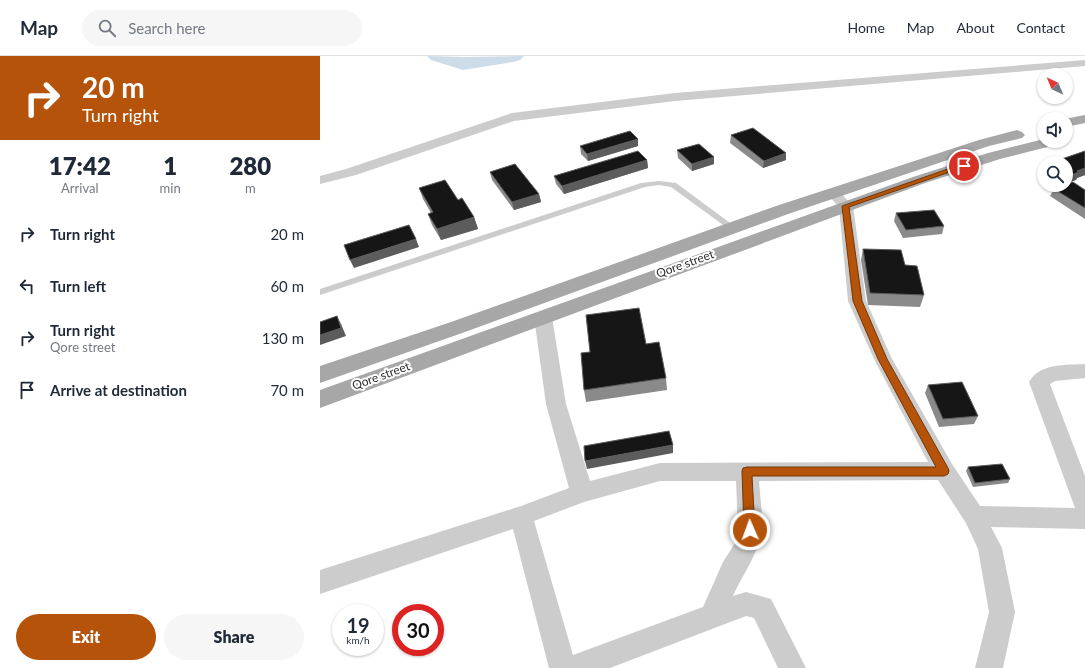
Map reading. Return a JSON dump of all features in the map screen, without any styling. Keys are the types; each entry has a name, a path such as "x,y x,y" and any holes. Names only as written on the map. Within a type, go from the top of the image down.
{"main road":[{"name":"Qore street","path":"1073,128 1085,119"},
{"name":"Qore street","path":"320,399 543,316 984,143 1037,131"},
{"name":"Qore street","path":"320,375 466,325 733,228 839,199 919,180 1037,143"}],"street":[{"path":"320,180 351,172 512,117 675,97 1085,63"},
{"path":"839,199 857,301 883,359 944,471 974,516 990,548 1002,612 989,668"},
{"path":"543,316 556,404 582,493"},
{"path":"1085,371 1050,374 1039,382 1085,505"},
{"path":"712,616 732,570 746,546 750,530 747,471"},
{"path":"320,582 521,516 582,493 660,472 944,471"},
{"path":"521,516 563,668"},
{"path":"974,516 1085,519"},
{"path":"574,668 746,604 762,608 792,668"}],"lane":[{"path":"320,292 652,184 659,183 673,186 733,228"}],"building":[{"path":"753,128 786,153 764,161 731,135"},
{"path":"630,131 638,139 587,154 580,146"},
{"path":"699,144 714,157 692,164 677,150"},
{"path":"638,151 647,160 562,186 554,176"},
{"path":"1085,151 1085,168 1073,174 1073,156 1070,156"},
{"path":"515,164 539,194 512,202 490,172"},
{"path":"445,180 458,200 462,198 474,217 437,229 428,214 433,212 419,188"},
{"path":"1073,182 1085,190 1085,208 1059,192 1073,192"},
{"path":"934,210 944,226 906,230 896,213"},
{"path":"409,225 416,239 350,260 344,245"},
{"path":"863,249 901,250 905,265 917,266 924,295 870,293"},
{"path":"639,308 646,344 659,342 666,378 584,390 581,353 590,352 586,315"},
{"path":"337,316 341,328 320,335 320,322"},
{"path":"962,382 978,416 943,419 928,385"},
{"path":"669,431 673,445 585,461 584,446"},
{"path":"1002,464 1010,479 975,483 968,467"}],"waterway":[{"path":"438,56 463,64 513,56"}],"route":[{"path":"750,530 747,471 944,471 883,359 857,301 846,206 964,166"}]}
